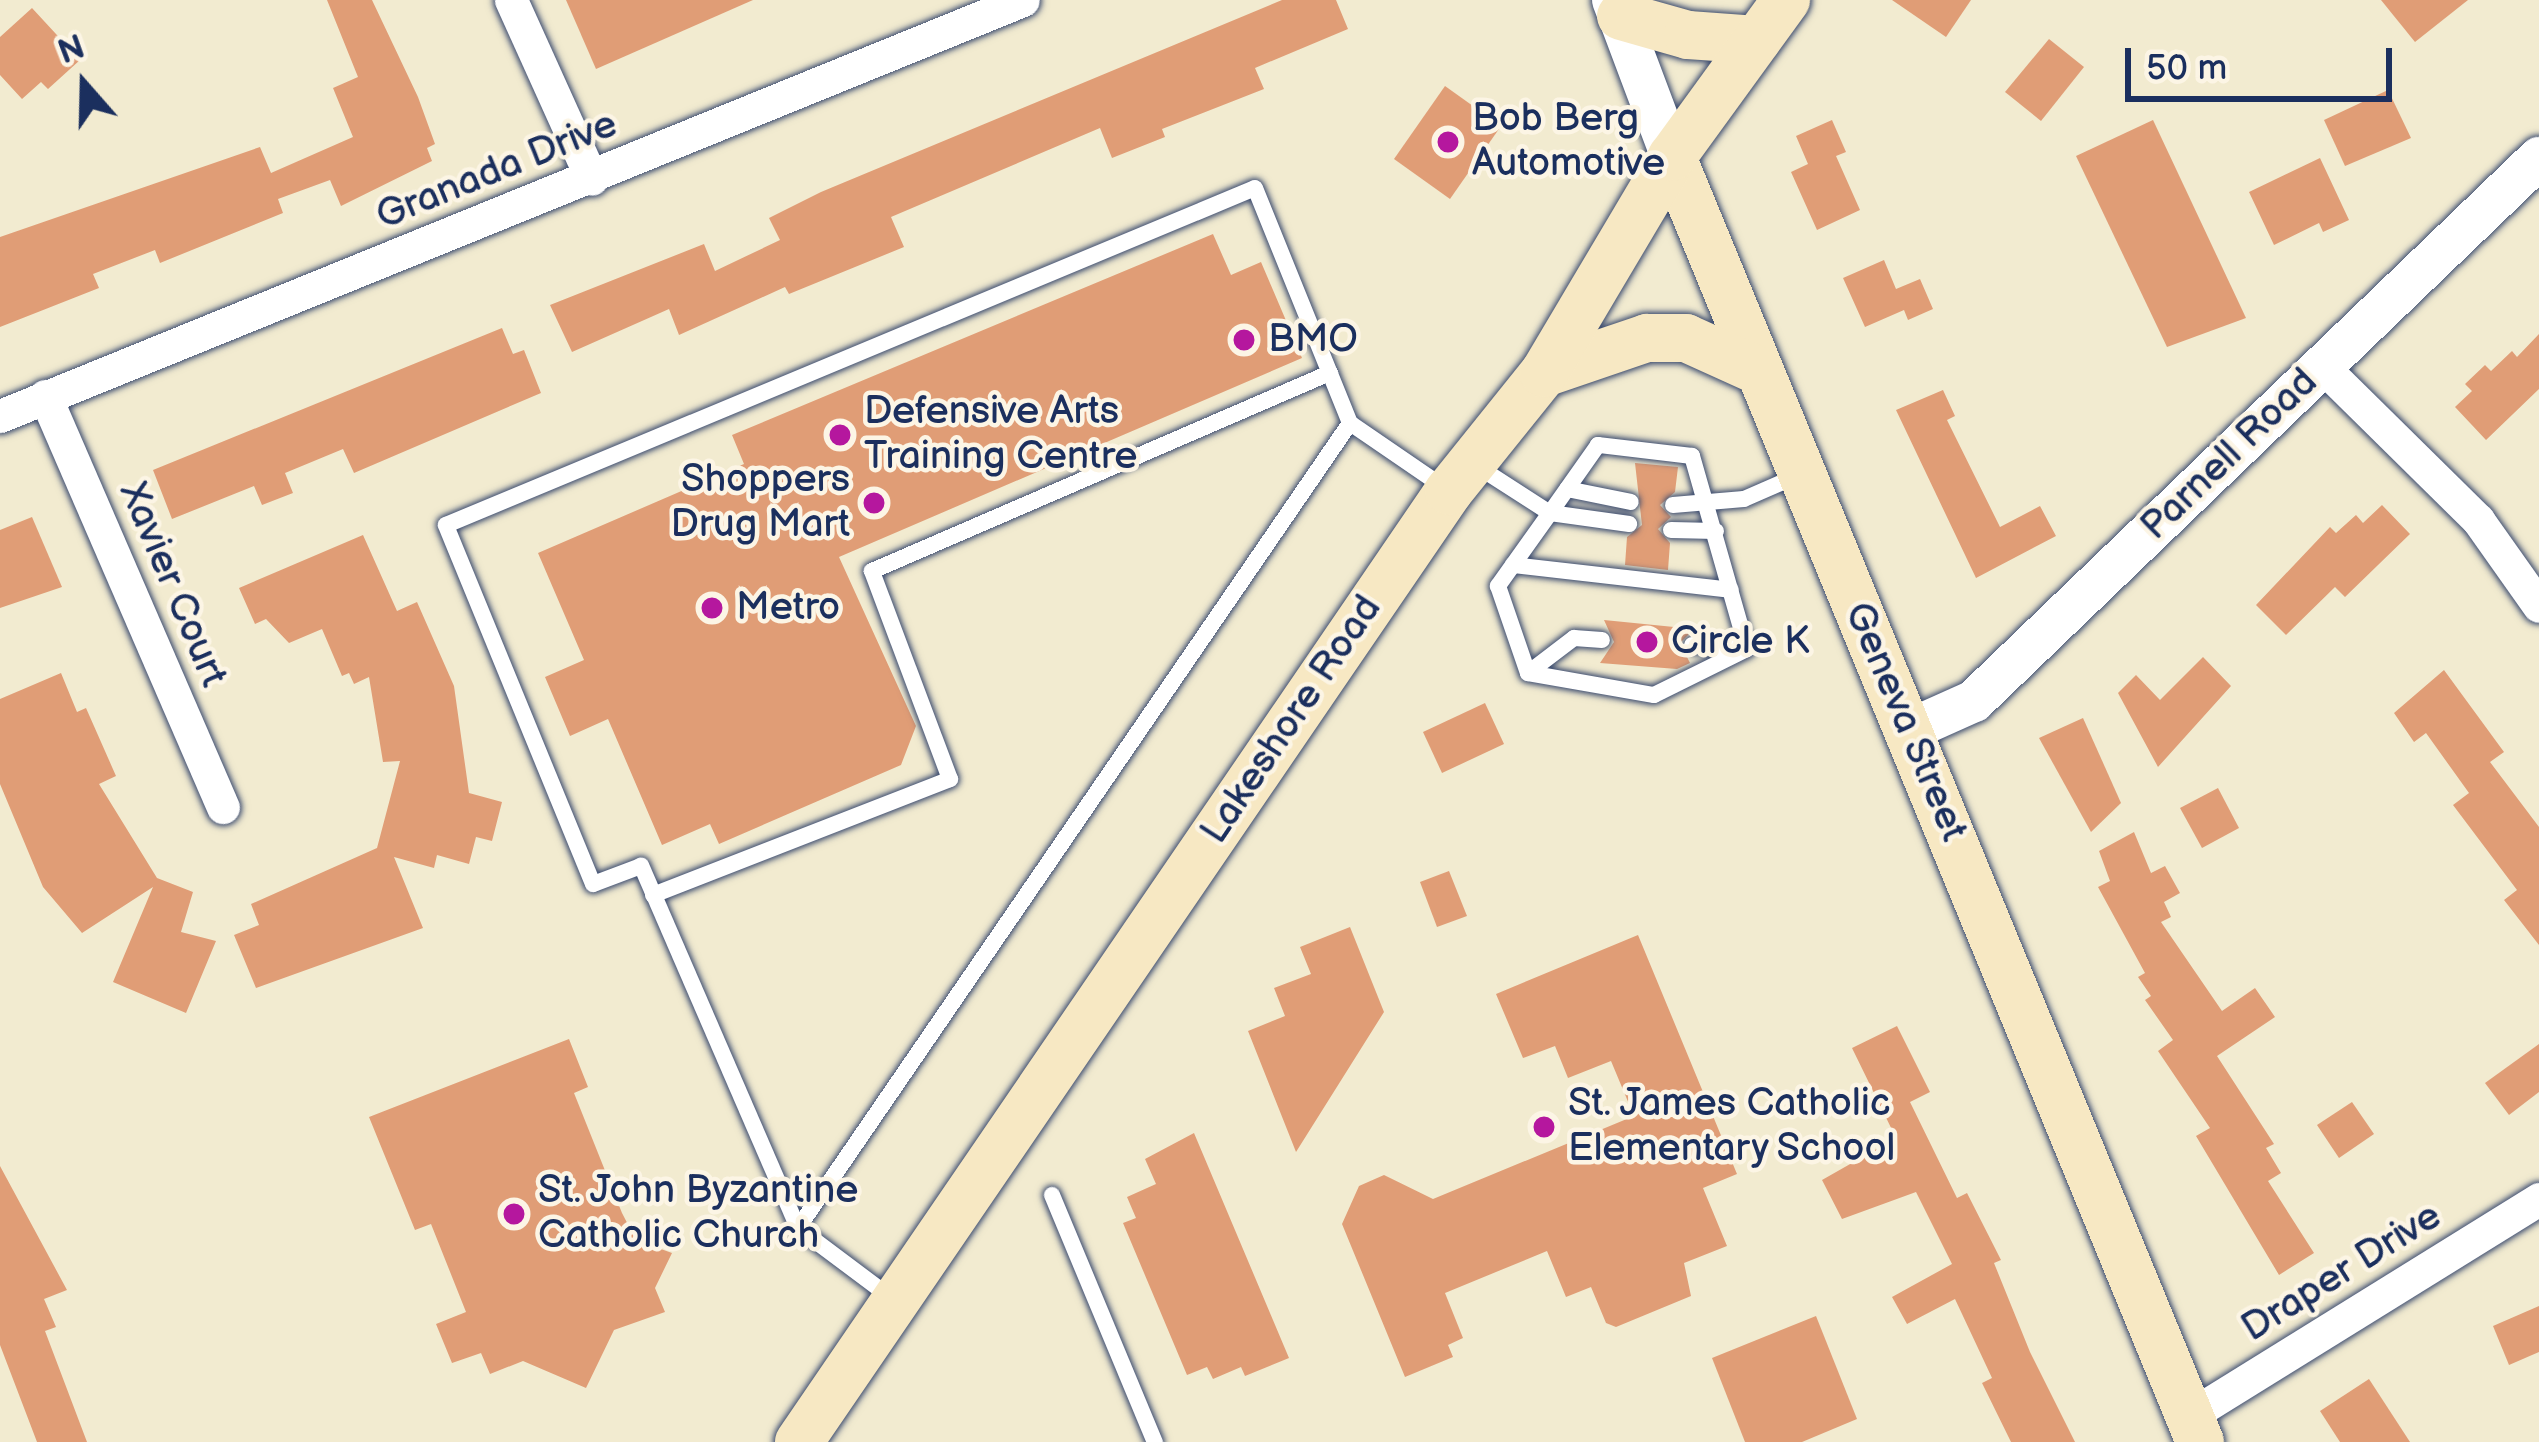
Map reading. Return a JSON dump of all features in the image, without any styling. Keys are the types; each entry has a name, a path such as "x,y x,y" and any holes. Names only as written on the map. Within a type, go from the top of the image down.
{"main road":[{"name":"Lakeshore Road","path":"799,1442 1460,477 1544,373 1672,157 1786,0"},
{"path":"1617,8 1688,35 1756,40"},
{"name":"Geneva Street","path":"1672,157 2194,1429"},
{"path":"1544,373 1647,338 1686,338 1760,370"}],"street":[{"path":"511,0 592,179"},
{"name":"Granada Drive","path":"0,416 1023,0"},
{"name":"Geneva Street","path":"1617,8 1672,157"},
{"name":"Parnell Road","path":"1907,731 1974,700 2539,158"},
{"path":"2323,367 2478,520 2539,607"},
{"name":"Xavier Court","path":"45,397 223,807"},
{"name":"Draper Drive","path":"2194,1429 2539,1199"}],"lane":[{"path":"893,1300 798,1228 641,866 593,884 446,526 1255,188 1350,423 1460,477 1550,513 1629,524"},
{"path":"653,895 950,778 872,571 1330,373"},
{"path":"798,1228 1350,423"},
{"path":"1528,673 1498,586 1598,445 1692,456 1710,505 1747,649"},
{"path":"1673,505 1710,505 1802,474"},
{"path":"1567,490 1631,502"},
{"path":"1671,530 1716,531"},
{"path":"1514,565 1731,590"},
{"path":"1528,673 1574,638 1602,640"},
{"path":"1692,645 1747,649"},
{"path":"1528,673 1654,695 1747,649"},
{"path":"1052,1195 1155,1442"}],"building":[{"path":"327,0 372,0 418,97 435,144 427,148 432,161 341,206 330,180 278,199 283,213 160,263 155,250 93,274 99,288 0,327 0,237 260,147 271,173 353,137 333,88 358,77"},
{"path":"566,0 753,0 596,69"},
{"path":"1282,0 1336,0 1348,29 1255,68 1264,89 1162,129 1165,137 1112,158 1100,128 891,217 904,247 789,294 785,287 679,335 669,309 572,352 550,305 704,244 715,271 780,240 769,218 821,192"},
{"path":"1892,0 1971,0 1946,37"},
{"path":"2381,0 2468,0 2415,42"},
{"path":"32,8 80,60 48,89 41,82 22,99 0,75 0,37"},
{"path":"2049,39 2084,67 2041,121 2005,92"},
{"name":"Bob Berg Automotive","path":"1445,86 1501,126 1450,199 1394,159"},
{"path":"2388,90 2411,138 2345,166 2324,120"},
{"path":"1832,120 1846,152 1836,156 1860,210 1817,230 1791,172 1808,164 1796,136"},
{"path":"2153,120 2246,318 2167,347 2076,156"},
{"path":"2320,158 2349,220 2323,232 2319,223 2274,245 2249,192"},
{"path":"1213,234 1231,275 1261,262 1302,358 839,557 916,726 901,765 719,844 710,824 662,845 608,719 570,736 545,677 584,660 538,553 744,464 732,435"},
{"path":"1884,260 1896,289 1920,279 1933,309 1908,320 1904,310 1865,327 1843,278"},
{"path":"502,328 513,354 524,350 541,393 354,473 343,449 285,473 293,493 262,505 254,486 172,519 153,470"},
{"path":"2539,334 2539,389 2486,440 2455,407 2472,391 2465,384 2485,365 2491,371 2512,351 2517,357"},
{"path":"1943,390 1955,416 1947,420 2000,527 2040,506 2056,536 1976,578 1896,410"},
{"path":"1635,463 1678,467 1675,492 1660,505 1671,517 1658,529 1670,543 1668,570 1625,565 1627,537 1642,525"},
{"path":"2382,505 2410,534 2345,597 2335,587 2286,635 2256,605 2330,527 2336,533 2356,515 2363,523"},
{"path":"32,517 62,587 0,608 0,530"},
{"path":"363,535 397,611 417,602 454,686 469,793 502,802 492,841 476,837 469,864 437,855 434,868 394,857 423,928 256,988 234,935 259,925 251,904 377,848 400,761 383,762 369,677 354,684 349,673 342,676 322,629 289,643 266,619 255,624 239,588"},
{"name":"Circle K","path":"1604,620 1694,629 1680,643 1690,663 1677,669 1600,663 1614,642"},
{"path":"2203,657 2231,686 2158,767 2118,693 2136,675 2160,700"},
{"path":"2444,670 2504,752 2490,762 2539,827 2539,945 2504,900 2517,890 2453,805 2469,793 2426,733 2414,742 2394,713"},
{"path":"61,673 77,712 86,708 116,776 99,784 157,878 193,892 181,932 216,941 186,1013 113,982 153,887 82,933 43,887 0,784 0,699"},
{"path":"1485,703 1504,744 1442,773 1423,732"},
{"path":"2083,718 2121,803 2091,832 2039,738"},
{"path":"2218,788 2239,828 2202,848 2180,808"},
{"path":"2134,832 2151,873 2165,866 2180,893 2164,902 2171,917 2161,922 2222,1011 2255,988 2275,1017 2217,1056 2274,1144 2266,1148 2281,1173 2268,1181 2314,1253 2279,1275 2196,1136 2210,1128 2158,1051 2173,1040 2145,1000 2151,996 2138,977 2145,973 2098,887 2110,881 2099,851"},
{"path":"1449,871 1467,916 1437,927 1420,882"},
{"path":"1350,927 1384,1012 1296,1152 1248,1031 1285,1016 1274,988 1311,974 1300,947"},
{"path":"1638,935 1737,1174 1703,1188 1727,1246 1684,1263 1691,1296 1616,1327 1606,1323 1591,1287 1566,1297 1547,1251 1445,1293 1463,1338 1448,1345 1453,1357 1405,1377 1342,1224 1359,1186 1384,1175 1433,1199 1634,1116 1611,1061 1568,1078 1555,1046 1523,1058 1496,994"},
{"path":"1897,1026 1930,1092 1910,1102 1957,1198 1967,1193 2001,1260 1994,1263 2030,1352 2075,1442 2011,1442 1982,1383 1992,1378 1955,1299 1907,1324 1892,1297 1952,1264 1916,1192 1842,1219 1822,1180 1896,1138 1852,1048"},
{"name":"St. John Byzantine Catholic Church","path":"569,1039 588,1087 574,1093 622,1213 636,1240 672,1253 655,1288 665,1312 614,1330 586,1388 523,1361 490,1374 481,1353 452,1363 436,1324 466,1312 431,1224 415,1230 369,1117"},
{"path":"2539,1044 2539,1092 2509,1115 2485,1083"},
{"path":"2352,1102 2374,1134 2339,1158 2317,1125"},
{"path":"1194,1133 1289,1358 1245,1376 1241,1367 1213,1379 1207,1367 1187,1375 1123,1223 1136,1218 1127,1197 1156,1184 1145,1159"},
{"path":"0,1166 67,1290 44,1299 56,1327 45,1331 87,1442 37,1442 0,1345"},
{"path":"2539,1306 2539,1352 2509,1365 2493,1326"},
{"path":"1816,1316 1857,1419 1802,1442 1745,1442 1712,1358"},
{"path":"2369,1379 2410,1442 2340,1442 2320,1411"}],"place":[{"name":"Bob Berg Automotive","path":"1448,142"},
{"name":"BMO","path":"1244,340"},
{"name":"Defensive Arts Training Centre","path":"840,435"},
{"name":"Shoppers Drug Mart","path":"874,503"},
{"name":"Metro","path":"712,608"},
{"name":"Circle K","path":"1647,642"},
{"name":"St. James Catholic Elementary School","path":"1544,1127"},
{"name":"St. John Byzantine Catholic Church","path":"514,1214"}]}
